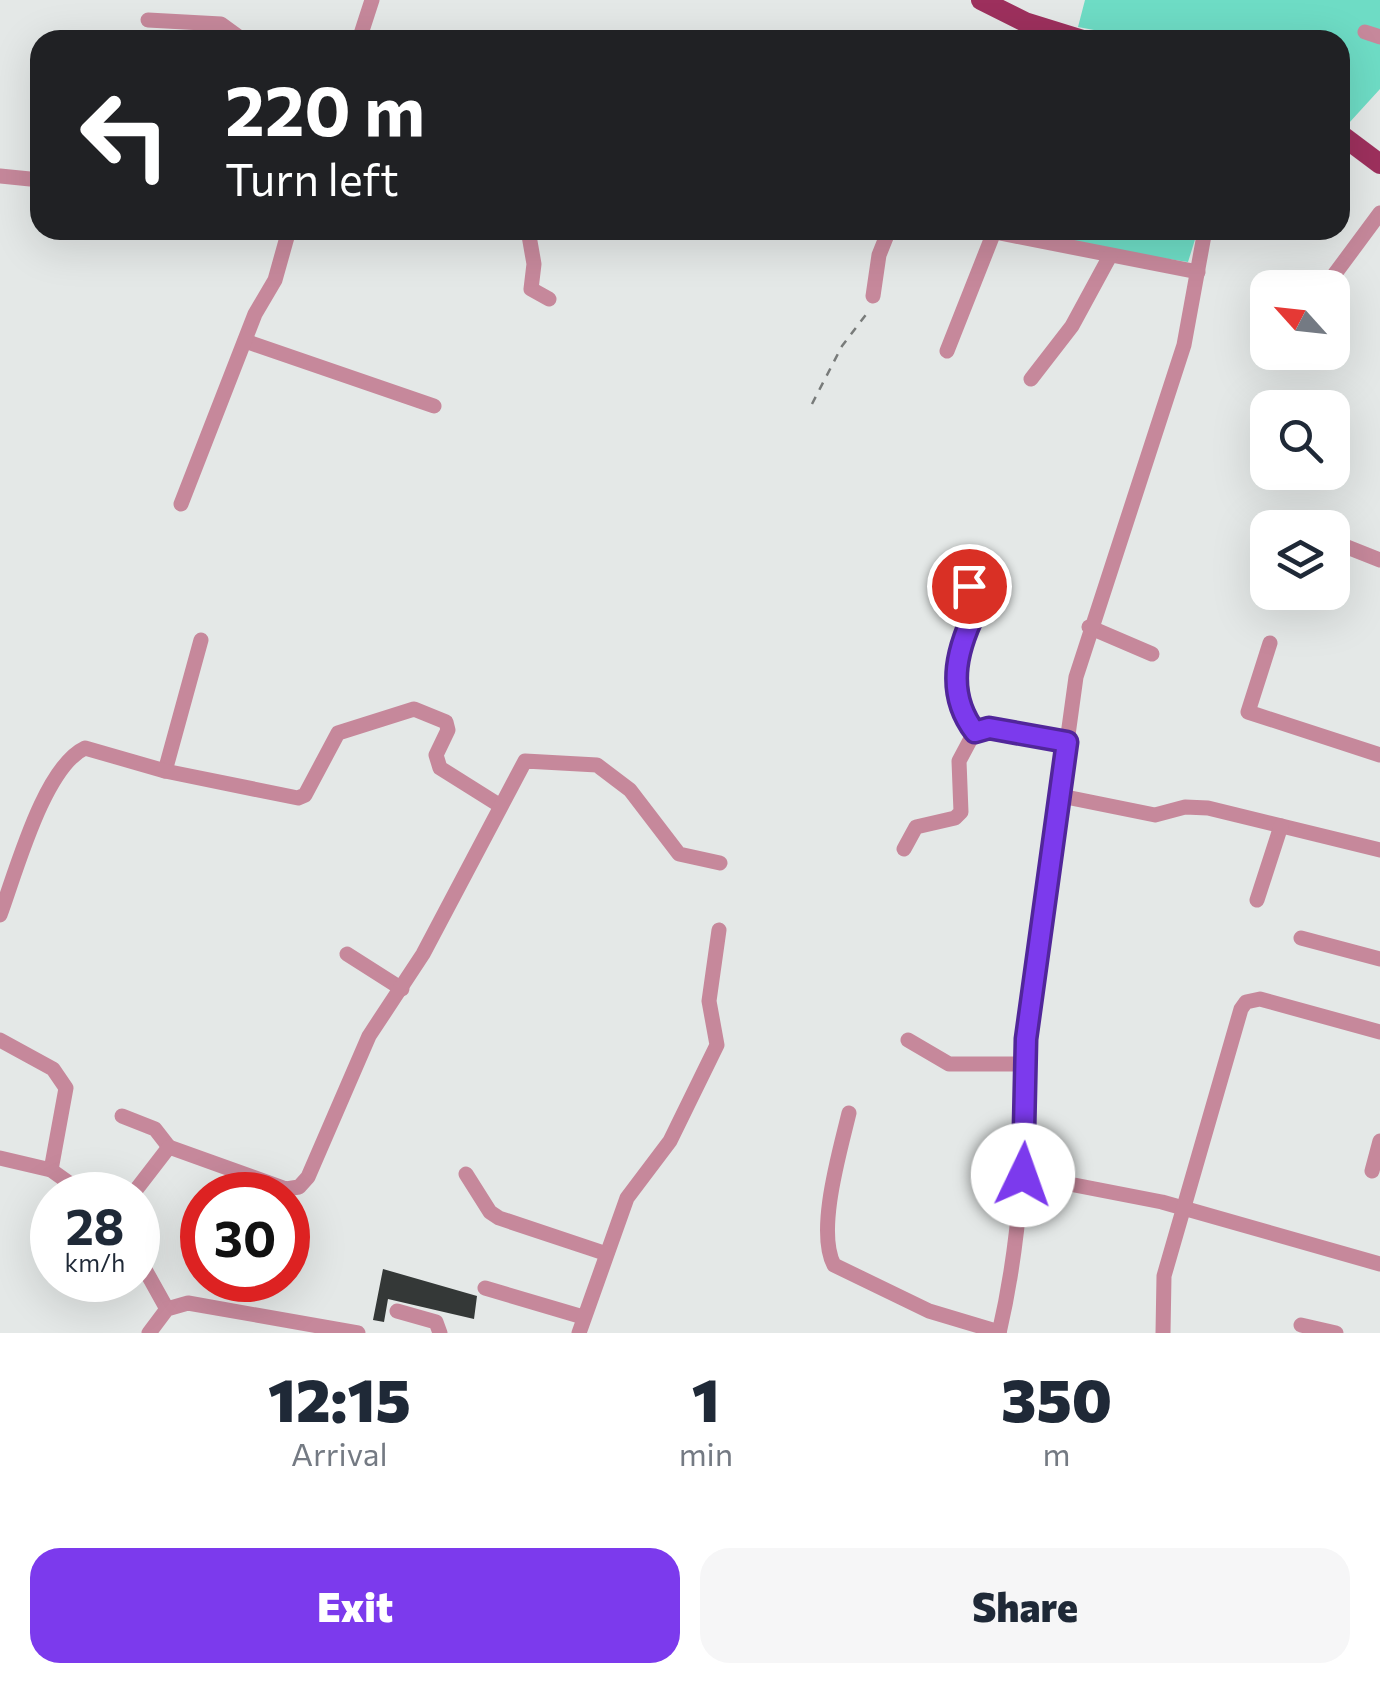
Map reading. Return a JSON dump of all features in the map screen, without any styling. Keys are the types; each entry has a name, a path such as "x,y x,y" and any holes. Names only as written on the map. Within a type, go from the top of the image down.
{"main road":[{"path":"981,0 1050,30"},
{"path":"1350,142 1380,164"}],"street":[{"path":"362,30 372,0"},
{"path":"148,20 221,24 229,30"},
{"path":"0,176 30,179"},
{"path":"1338,270 1380,213"},
{"path":"181,504 244,341 275,280 286,240"},
{"path":"530,240 531,289 549,298"},
{"path":"873,296 885,240"},
{"path":"947,352 987,240"},
{"path":"1033,240 1198,272"},
{"path":"849,1113 828,1199 828,1254 834,1266 929,1311 999,1332 1017,1250 1034,972 1076,677 1089,627 1184,345 1203,240"},
{"path":"1031,379 1072,326 1110,256"},
{"path":"244,341 434,406"},
{"path":"1350,548 1380,560"},
{"path":"969,586 979,595 980,602 962,636 956,687 965,718 975,732"},
{"path":"1089,627 1152,654"},
{"path":"164,771 201,640"},
{"path":"1248,712 1270,642"},
{"path":"1231,707 1380,755"},
{"path":"0,915 63,765 85,748 164,771 298,798 305,794 338,732 414,710 446,722 448,730 436,755 440,768 499,805"},
{"path":"904,849 916,827 955,818 961,812 958,761 975,732 989,728 1067,742"},
{"path":"122,1116 155,1130 169,1148 286,1190 300,1187 308,1177 368,1036 402,990 525,761 597,766 630,790 679,854 720,863"},
{"path":"1061,796 1156,815 1185,807 1208,808 1380,850"},
{"path":"1256,900 1281,826"},
{"path":"485,1288 581,1325 627,1198 670,1141 717,1045 709,1001 720,930"},
{"path":"1301,938 1380,959"},
{"path":"347,954 402,990"},
{"path":"1163,1333 1162,1291 1182,1207 1234,1029 1246,1002 1260,999 1378,1026"},
{"path":"0,1040 53,1070 66,1088 50,1170"},
{"path":"908,1040 949,1064 1027,1064"},
{"path":"1372,1170 1380,1141"},
{"path":"150,1172 169,1148"},
{"path":"0,1158 53,1172"},
{"path":"466,1174 490,1212 499,1218 604,1254"},
{"path":"1023,1175 1182,1207 1380,1264"},
{"path":"160,1297 167,1310"},
{"path":"150,1333 167,1310 203,1303 261,1314 289,1326 358,1333"},
{"path":"397,1311 436,1322 440,1333"},
{"path":"257,1333 261,1314"},
{"path":"1301,1325 1336,1333"}],"path":[{"path":"812,404 873,296"}],"green space":[{"path":"1085,0 1380,0 1380,89 1350,122 1350,30 1078,27"},
{"path":"1071,240 1195,240 1188,262 1069,244"}],"building":[{"path":"383,1269 477,1296 474,1319 388,1299 384,1322 373,1320"}],"route":[{"path":"969,586 979,595 980,602 962,636 959,651 956,687 965,718 975,732 989,728 1067,742 1026,1039 1023,1175"}]}
